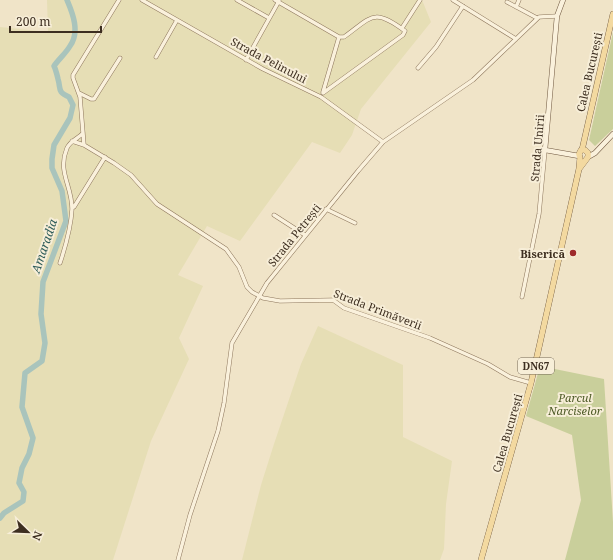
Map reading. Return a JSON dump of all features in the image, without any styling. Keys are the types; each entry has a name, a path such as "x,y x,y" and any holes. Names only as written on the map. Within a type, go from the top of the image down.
{"main road":[{"name":"Strada Unirii","path":"545,150 557,16 563,0"},
{"name":"Calea București","path":"481,560 531,383 613,14"},
{"path":"545,150 571,154 595,153 613,134"}],"street":[{"path":"84,145 79,93 73,78 74,73 119,0"},
{"name":"Strada Pelinului","path":"142,0 246,60 321,97 383,142"},
{"path":"237,0 269,18"},
{"path":"402,28 420,0"},
{"path":"453,0 516,39"},
{"path":"516,7 519,0"},
{"path":"246,60 277,1 339,37 344,37 370,18 376,16 382,17 405,31 405,33 323,92"},
{"path":"507,2 537,18 541,16 557,16"},
{"path":"418,68 436,47 463,6"},
{"name":"Strada Petrești","path":"178,560 190,515 218,431 224,403 232,343 259,296 275,272 383,142 473,80 537,18"},
{"path":"156,57 178,20"},
{"path":"321,97 339,37"},
{"path":"79,93 91,100 94,99 120,58"},
{"path":"60,263 69,232 72,208 71,195 63,165 68,147 72,141 79,137 83,132"},
{"path":"72,141 84,145 105,157 131,175 157,204 195,227 226,249 239,267 247,287 259,296"},
{"name":"Strada Unirii","path":"522,297 539,216 545,150"},
{"path":"72,208 105,157"},
{"path":"326,209 355,223"},
{"path":"274,215 305,235"},
{"name":"Strada Primăverii","path":"259,296 270,300 280,301 333,300 344,308 430,338 488,364 510,377 531,383"}],"shaded area":[{"path":"47,0 422,0 431,22 361,109 352,135 340,153 312,142 240,241 207,226 178,275 203,286 179,338 189,359 151,441 113,560 0,560 0,27 48,32"},
{"path":"318,326 403,365 403,437 452,461 446,504 444,549 440,560 242,560 261,485 274,444 301,364"}],"green space":[{"path":"613,32 613,129 595,146 589,140"},
{"name":"Parcul Narciselor","path":"540,366 604,379 613,522 613,560 565,560 581,500 572,435 526,416"}],"waterway":[{"name":"Amaradia","path":"0,518 4,513 23,501 24,492 19,483 22,468 29,454 33,438 22,407 25,373 42,361 45,343 41,314 43,282 66,221 62,191 52,168 52,159 54,145 70,118 73,105 69,97 60,90 54,66 68,49 75,35 73,17 67,0"}],"place":[{"name":"Biserică","path":"573,253"}]}
